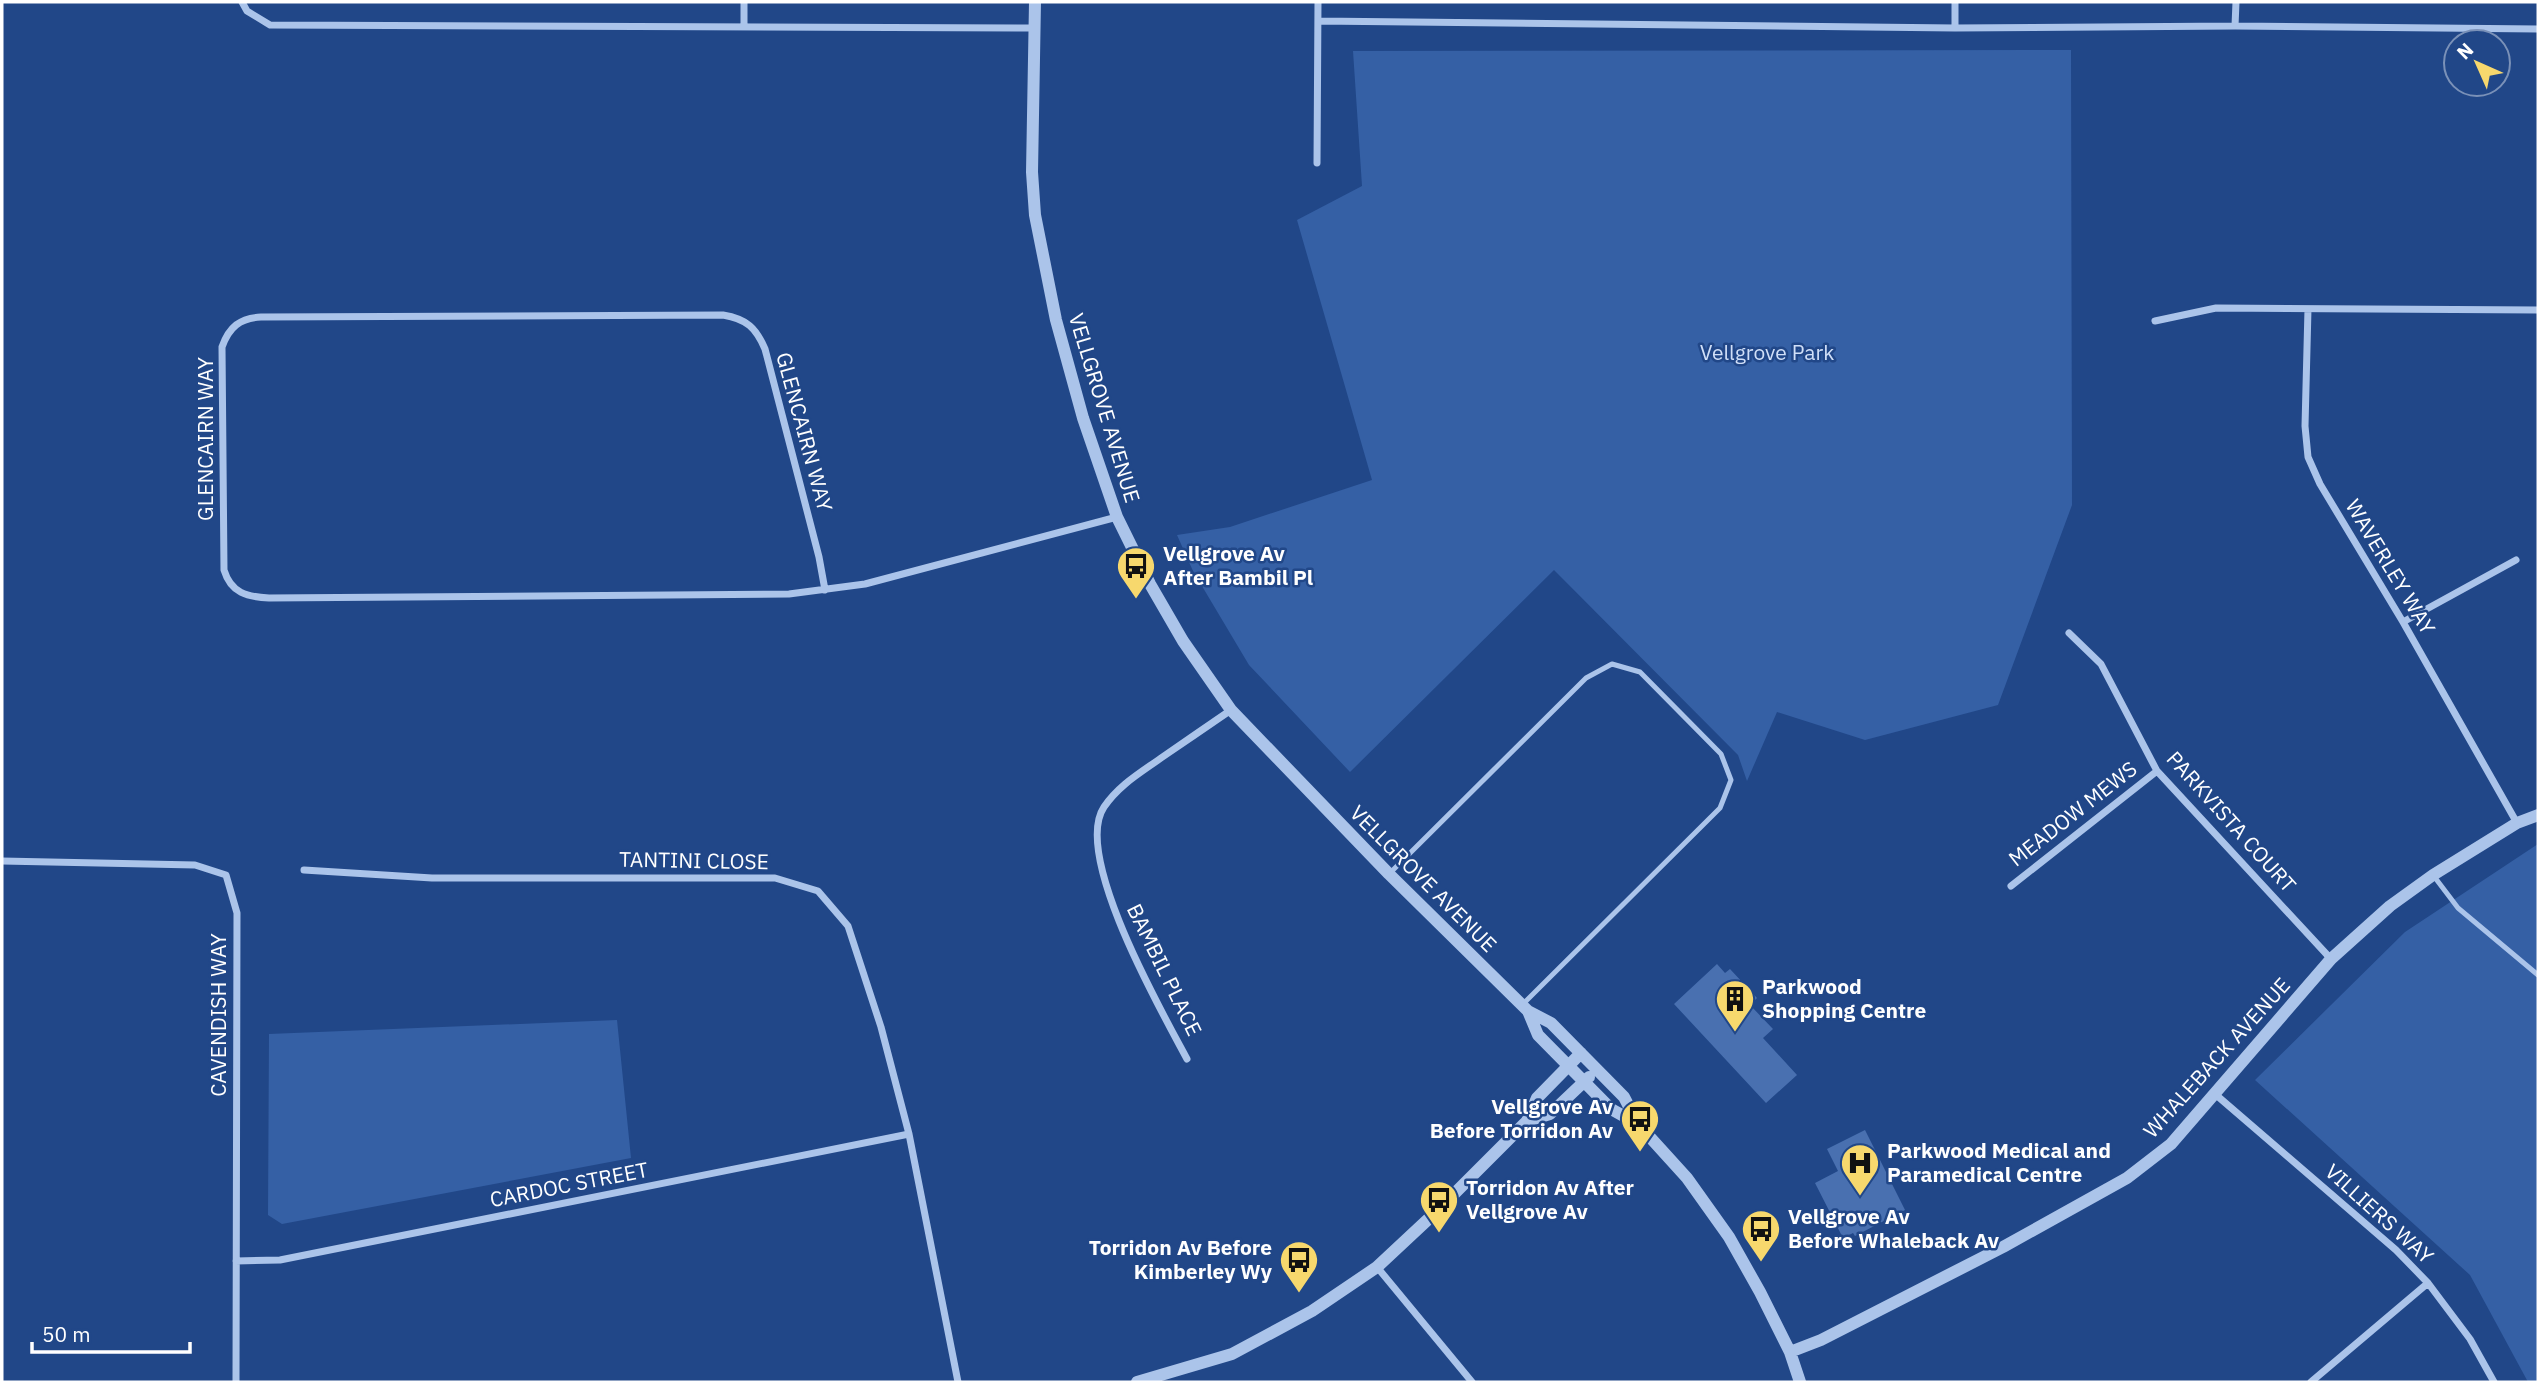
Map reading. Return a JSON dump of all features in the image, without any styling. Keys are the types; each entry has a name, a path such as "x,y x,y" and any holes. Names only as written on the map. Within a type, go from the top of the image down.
{"street":[{"path":"242,2 247,11 270,25 1035,28"},
{"path":"744,2 744,25"},
{"name":"VELLGROVE AVENUE","path":"1035,2 1032,172 1035,215 1056,320 1083,418 1117,517 1150,584 1183,641 1231,710 1389,874 1525,1008 1551,1023 1624,1097 1639,1124 1687,1178 1729,1237 1790,1353 1800,1382"},
{"path":"1317,163 1318,2"},
{"path":"1955,2 1955,29"},
{"path":"2235,26 2236,2"},
{"path":"1318,22 1955,29 2235,26 2538,29"},
{"path":"2155,321 2216,308 2538,310"},
{"name":"WAVERLEY WAY","path":"2308,309 2305,426 2308,457 2320,484 2403,622 2517,823"},
{"name":"GLENCAIRN WAY","path":"825,590 819,557 765,349 759,334 749,323 738,317 248,317 235,325 225,339 222,347 224,570 229,584 241,594 255,597 789,594 825,590 865,584 1117,517"},
{"path":"2403,622 2516,560"},
{"name":"PARKVISTA COURT","path":"2068,633 2101,664 2157,771 2331,959"},
{"name":"BAMBIL PLACE","path":"1187,1059 1127,943 1113,907 1096,838 1102,809 1121,786 1231,710"},
{"name":"MEADOW MEWS","path":"2011,886 2157,771"},
{"name":"WHALEBACK AVENUE","path":"1790,1353 1821,1340 2003,1247 2127,1178 2171,1144 2331,959 2390,906 2433,875 2517,823 2538,814"},
{"name":"CAVENDISH WAY","path":"2,861 195,865 226,875 237,913 236,1382"},
{"name":"TANTINI CLOSE","path":"304,870 432,878 775,878 818,891 848,926 881,1027 909,1135 958,1382"},
{"name":"VELLGROVE AVENUE","path":"1525,1008 1538,1035 1611,1110 1639,1124"},
{"path":"1137,1382 1232,1354 1312,1311 1377,1267 1527,1121 1537,1098 1581,1053"},
{"path":"1527,1121 1549,1114 1597,1070"},
{"name":"VILLIERS WAY","path":"2215,1094 2396,1250 2428,1283 2470,1339 2494,1382"},
{"name":"CARDOC STREET","path":"236,1261 280,1260 909,1135"},
{"path":"1377,1267 1472,1382"},
{"path":"2311,1382 2428,1283"}],"lane":[{"path":"1389,874 1586,678 1612,664 1640,672 1721,754 1731,780 1720,808 1525,1008"},
{"path":"2433,875 2458,908 2538,975"}],"green space":[{"name":"Vellgrove Park","path":"2071,50 2072,505 1998,705 1865,740 1777,712 1747,781 1738,755 1554,570 1350,772 1249,665 1193,571 1177,535 1230,527 1372,480 1297,220 1362,186 1353,51"},
{"path":"2538,844 2538,1382 2528,1382 2470,1275 2255,1080 2405,932"},
{"path":"617,1020 631,1158 282,1224 268,1215 269,1034"}],"building":[{"name":"Parkwood Shopping Centre","path":"1717,964 1725,973 1730,969 1757,998 1750,1005 1773,1029 1763,1038 1797,1075 1766,1103 1674,1004"},
{"name":"Parkwood Medical and Paramedical Centre","path":"1865,1130 1905,1210 1855,1236 1853,1233 1843,1238 1815,1183 1838,1171 1827,1149"}],"place":[{"name":"Vellgrove Av After Bambil Pl","path":"1136,600"},
{"name":"Parkwood Shopping Centre","path":"1735,1033"},
{"name":"Vellgrove Av Before Torridon Av","path":"1640,1153"},
{"name":"Parkwood Medical and Paramedical Centre","path":"1860,1197"},
{"name":"Torridon Av After Vellgrove Av","path":"1439,1234"},
{"name":"Vellgrove Av Before Whaleback Av","path":"1761,1263"},
{"name":"Torridon Av Before Kimberley Wy","path":"1299,1294"}]}
